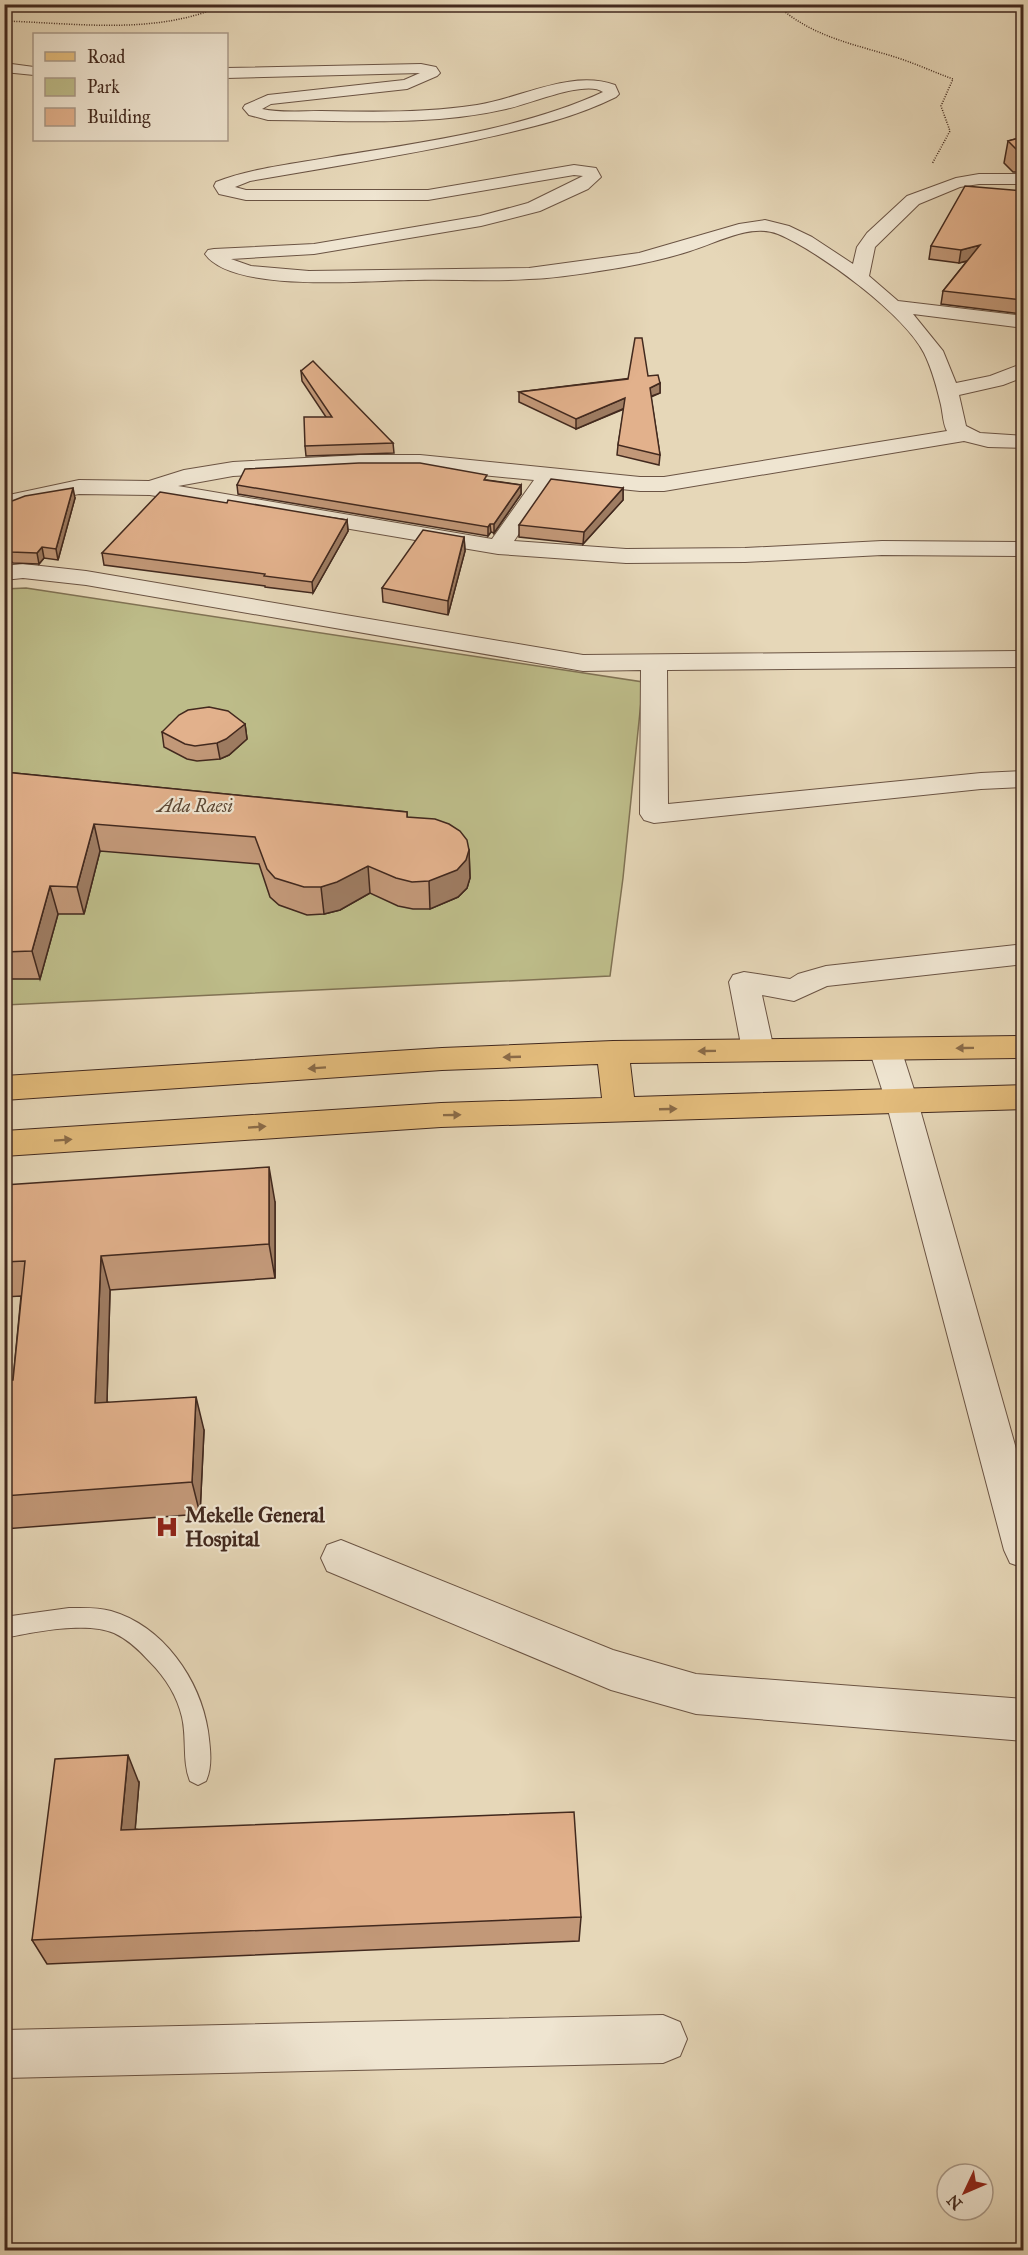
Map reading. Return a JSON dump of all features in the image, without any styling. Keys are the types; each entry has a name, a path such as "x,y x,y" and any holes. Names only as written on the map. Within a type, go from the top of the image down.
{"main road":[{"path":"4,1088 442,1059 613,1052 1023,1047"},
{"path":"613,1052 619,1110"},
{"path":"4,1144 441,1115 1023,1097"}],"street":[{"path":"4,67 33,70"},
{"path":"228,73 421,68 430,70 432,73 407,84 268,100 251,108 255,112 268,115 378,117 477,111 575,85 595,82 610,88 611,94 592,104 527,124 432,145 246,177 226,184 222,186 225,190 246,195 428,195 574,170 590,172 594,177 534,207 481,221 314,249 214,254 226,264 276,274 322,277 564,271 680,249 736,231 765,225 784,231 860,277 914,325 932,350 949,391 956,429 964,435 982,440 1023,442"},
{"path":"860,277 866,247 873,237 914,200 956,183 979,179 1023,180"},
{"path":"894,306 1023,322"},
{"path":"949,391 996,381 1023,369"},
{"path":"150,488 184,477 233,470 360,462 420,462 640,484 664,483 964,435"},
{"path":"498,547 549,474"},
{"path":"4,504 17,499 80,487 150,488 498,547 626,556 745,555 882,548 1023,549"},
{"path":"4,573 23,572 86,578 584,663 1023,659"},
{"path":"654,661 654,814 981,781 1023,779"},
{"path":"758,1050 744,982 794,990 809,981 826,976 1023,954"},
{"path":"885,1049 902,1102 1023,1550"},
{"path":"341,1558 611,1670 696,1694 1023,1720"},
{"path":"4,2054 663,2039"}],"lane":[{"path":"4,1628 45,1620 106,1620 141,1637 177,1674 189,1698 199,1744 198,1773"}],"path":[{"path":"4,21 152,22 211,13 225,4"},
{"path":"776,4 814,33 841,44 901,59 953,79 941,106 950,131 931,166 932,191"}],"green space":[{"name":"Ada Raesi","path":"26,588 643,682 623,878 610,976 5,1005 4,589"}],"building":[{"path":"1023,137 1023,150 1017,150 1008,141"},
{"path":"965,186 1023,191 1023,300 943,291 980,245 961,250 931,246"},
{"path":"635,338 642,338 648,376 658,375 660,383 650,388 660,455 618,445 625,398 576,419 519,392 628,379"},
{"path":"313,361 393,443 305,446 304,417 332,417 301,371"},
{"path":"359,463 420,463 487,475 484,480 521,485 494,524 488,527 237,485 245,469"},
{"path":"551,479 623,488 584,532 519,525"},
{"path":"73,488 56,549 42,547 37,553 11,552 4,546 4,504 25,496"},
{"path":"160,492 227,503 228,500 347,520 312,582 102,553"},
{"path":"423,530 464,537 448,601 382,588"},
{"path":"209,707 228,711 245,724 217,743 195,746 185,744 162,732 179,715 188,710"},
{"path":"4,772 407,812 407,817 435,819 449,824 460,831 467,840 469,850 466,860 457,870 429,881 412,882 368,866 337,882 321,887 304,887 275,878 267,869 255,837 94,824 77,887 50,886 32,951 4,952"},
{"path":"269,1167 269,1244 101,1256 95,1403 196,1397 192,1482 4,1496 4,1380 13,1380 25,1261 4,1262 4,1185"},
{"path":"128,1755 121,1830 574,1812 581,1917 32,1940 55,1759"}],"place":[{"name":"Mekelle General Hospital","path":"167,1527"}]}
